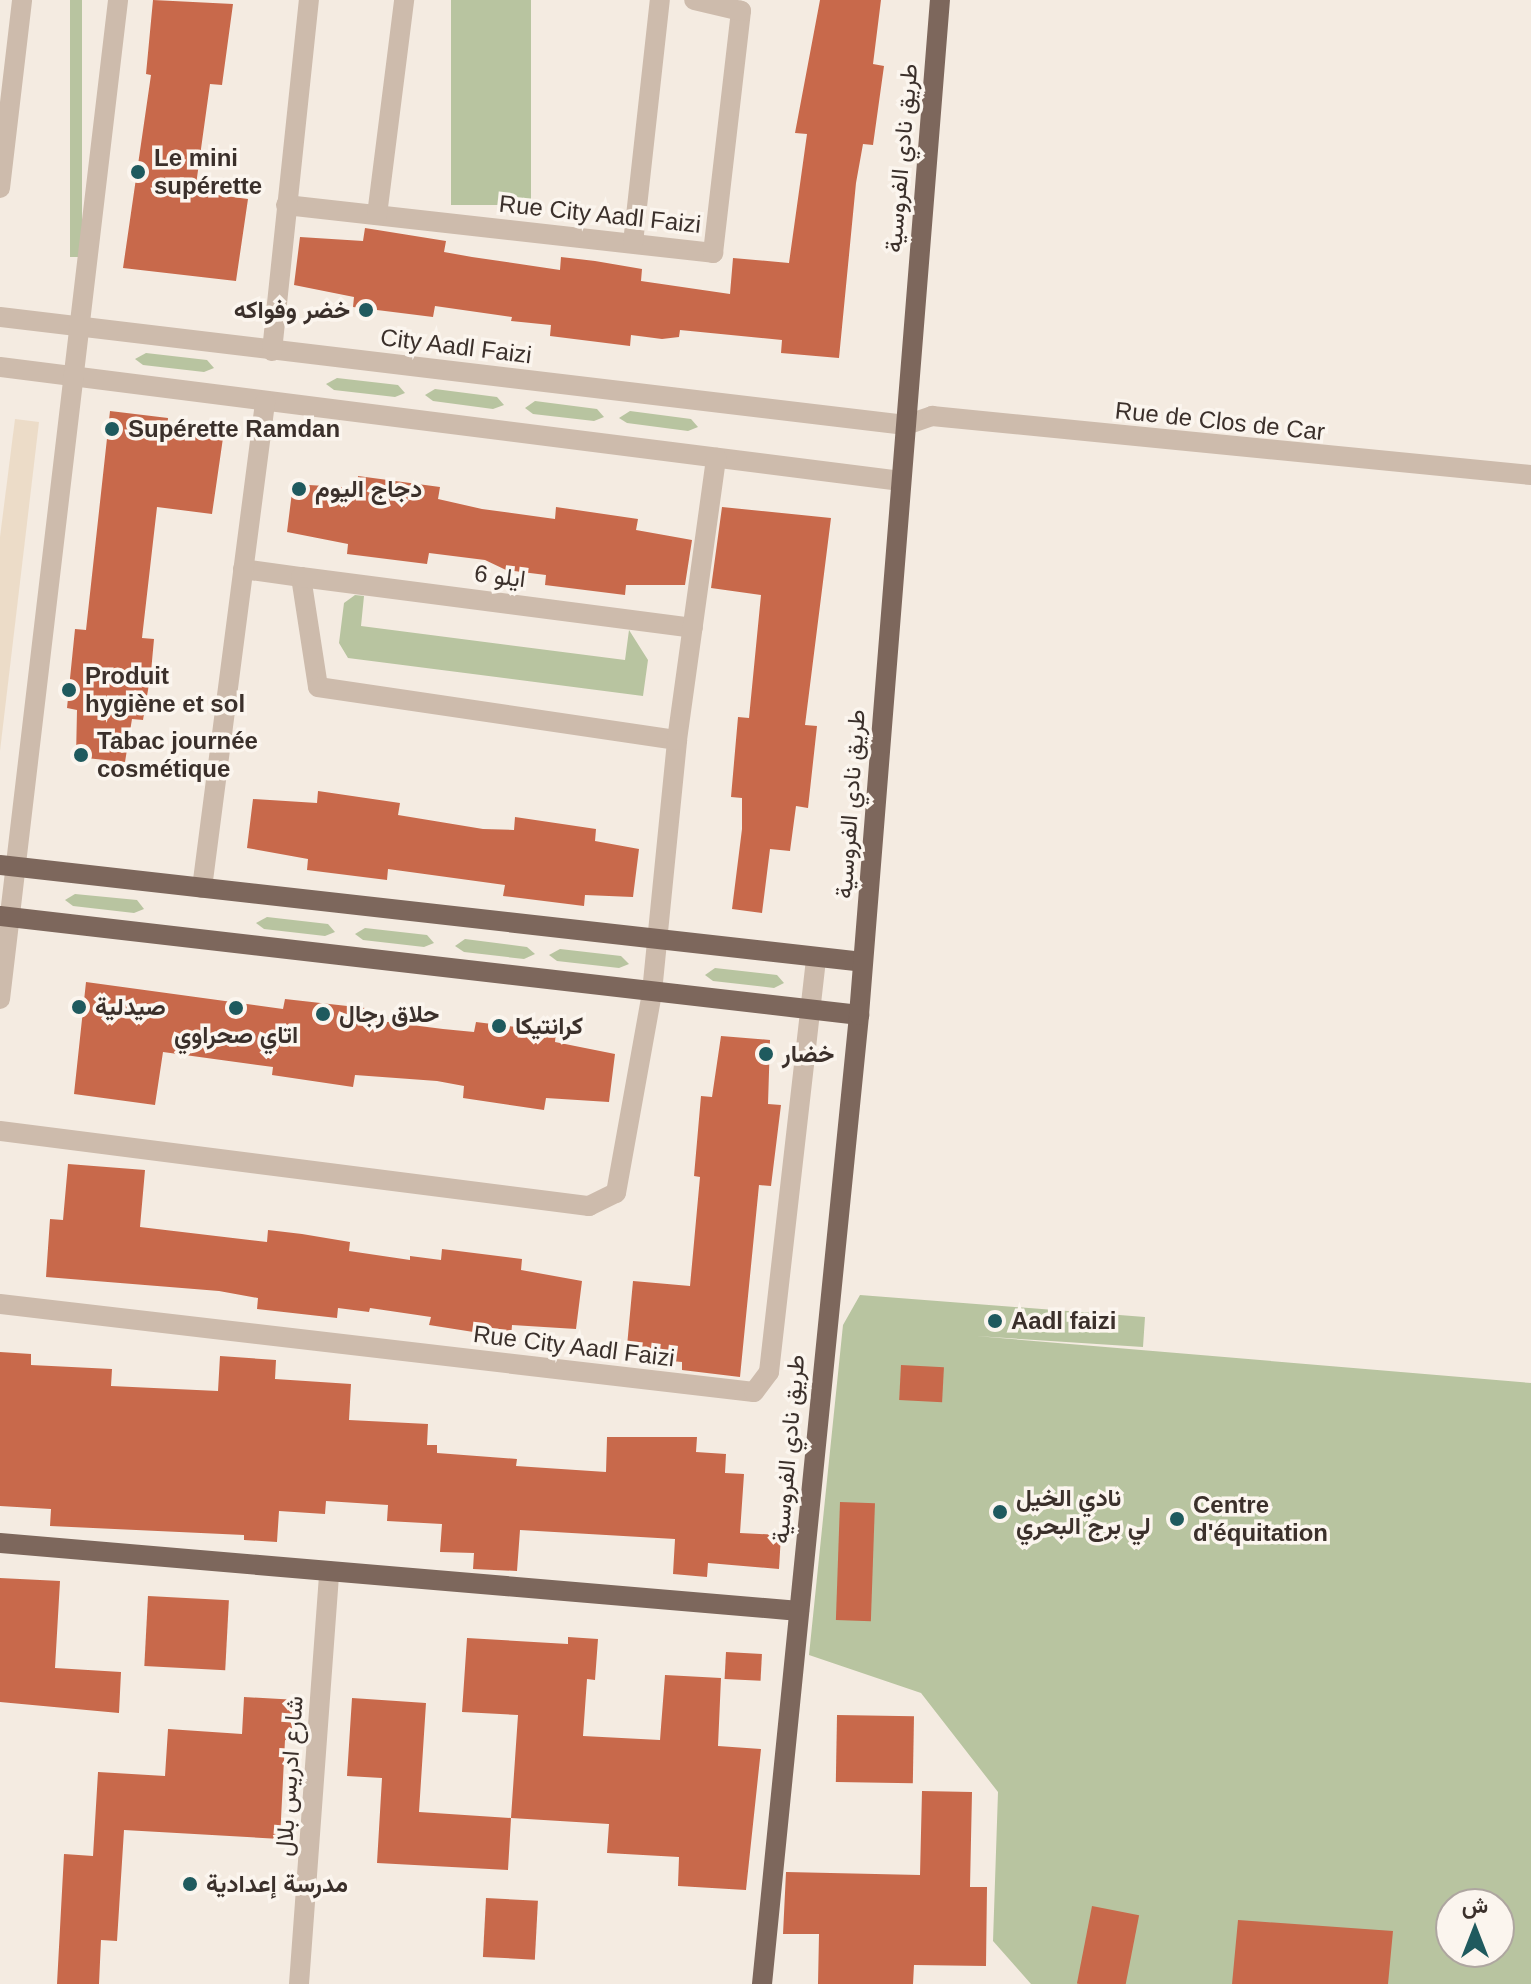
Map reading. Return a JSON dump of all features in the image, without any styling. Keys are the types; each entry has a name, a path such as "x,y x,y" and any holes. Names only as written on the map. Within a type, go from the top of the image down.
{"main road":[{"name":"طريق نادي الفروسية","path":"762,1984 859,1015 940,0"},
{"path":"7,866 863,962"},
{"path":"4,916 859,1015"},
{"path":"0,1543 799,1611"}],"street":[{"path":"0,188 22,0"},
{"path":"0,999 7,866 81,327 118,0"},
{"path":"272,351 309,0"},
{"path":"377,215 404,0"},
{"path":"633,243 660,0"},
{"name":"Rue City Aadl Faizi","path":"286,205 713,253 741,11 694,0"},
{"name":"City Aadl Faizi","path":"0,317 906,425"},
{"path":"0,367 901,481"},
{"path":"202,888 265,401"},
{"name":"Rue de Clos de Car","path":"906,425 932,416 1531,475"},
{"path":"0,1131 599,1204 620,1184 652,992 677,740 716,458"},
{"path":"243,569 301,577 318,687 677,740"},
{"name":"ايلو 6","path":"301,577 693,628"},
{"name":"Rue City Aadl Faizi","path":"0,1304 754,1392 769,1372 816,959"},
{"name":"شارع ادريس بلال","path":"299,1984 329,1571"}],"green space":[{"path":"70,0 82,0 82,257 70,257"},
{"path":"451,0 531,0 531,205 451,205"},
{"path":"146,353 207,360 214,368 204,372 143,365 135,359"},
{"path":"337,378 398,385 405,393 395,397 334,390 326,384"},
{"path":"435,389 497,397 504,405 493,409 433,401 425,395"},
{"path":"535,401 597,409 604,417 594,421 533,414 525,408"},
{"path":"630,411 691,419 698,427 688,431 627,423 619,418"},
{"path":"355,595 364,596 361,626 625,660 629,630 648,660 643,696 348,658 339,643 344,603"},
{"path":"75,894 137,900 144,909 134,913 73,906 65,900"},
{"path":"267,917 328,924 335,932 325,936 264,929 256,923"},
{"path":"365,928 427,935 434,943 424,947 363,940 355,934"},
{"path":"465,939 527,947 535,954 524,959 464,952 455,946"},
{"path":"560,949 621,956 629,964 619,968 557,961 549,955"},
{"path":"715,968 777,975 784,983 774,988 713,981 705,975"},
{"name":"Centre d'équitation","path":"860,1295 1145,1317 1143,1347 976,1336 1531,1383 1531,1984 1031,1984 993,1941 998,1792 921,1693 809,1655 843,1325"}],"shaded area":[{"path":"15,419 39,422 0,751 0,537"}],"building":[{"path":"153,0 233,4 222,85 210,84 195,192 248,199 236,281 123,268 151,75 146,74"},
{"path":"820,0 881,0 873,64 884,66 873,145 863,144 856,183 839,358 781,353 782,340 680,330 679,337 662,339 631,335 630,346 550,336 551,325 511,321 512,317 435,306 433,317 353,307 354,297 294,285 300,237 363,241 365,228 446,241 444,252 560,270 561,257 595,261 642,269 641,281 730,294 733,258 789,263 807,134 795,133"},
{"path":"110,411 168,418 167,431 223,438 212,514 157,507 142,638 154,639 151,672 143,720 132,719 125,762 76,757 77,710 67,708 75,629 86,630"},
{"path":"358,476 440,487 438,499 482,509 555,519 556,507 638,519 636,530 692,540 685,585 626,585 625,595 545,585 546,575 506,570 485,560 429,553 427,564 347,554 348,544 287,532 293,484 357,488"},
{"path":"722,507 831,518 805,725 817,726 808,808 796,806 790,851 770,849 762,913 732,909 742,829 742,798 731,797 738,717 749,718 761,595 711,588"},
{"path":"318,791 400,803 398,815 483,829 514,830 515,817 596,829 595,841 639,849 633,897 585,895 584,906 503,896 505,885 388,869 387,880 307,870 308,859 247,848 253,799 317,803"},
{"path":"86,982 283,1009 285,999 365,1008 364,1019 443,1029 474,1032 476,1022 556,1032 555,1042 615,1054 609,1102 546,1098 544,1110 463,1098 464,1086 437,1081 355,1075 353,1087 272,1075 273,1067 163,1052 155,1105 74,1094"},
{"path":"721,1036 770,1040 768,1104 781,1105 771,1186 759,1185 740,1377 682,1370 682,1362 626,1357 633,1281 690,1286 700,1177 694,1176 701,1096 712,1097"},
{"path":"68,1164 145,1170 140,1227 267,1242 268,1230 302,1234 350,1242 349,1251 410,1260 410,1256 441,1260 442,1249 522,1259 521,1270 582,1281 576,1329 512,1325 511,1338 429,1325 431,1317 370,1308 369,1312 338,1308 337,1318 257,1309 258,1298 219,1291 46,1277 50,1219 63,1220"},
{"path":"0,1352 31,1354 31,1365 112,1369 111,1386 218,1391 220,1356 276,1360 275,1379 351,1384 349,1420 428,1424 427,1445 437,1445 437,1453 517,1459 516,1466 606,1472 607,1437 697,1437 696,1452 726,1454 725,1473 744,1474 740,1533 781,1535 779,1569 708,1563 707,1577 673,1574 675,1539 520,1530 517,1571 473,1569 474,1553 440,1552 442,1524 387,1521 388,1505 326,1501 325,1514 279,1511 277,1542 244,1540 244,1535 50,1526 51,1509 0,1506"},
{"path":"901,1365 944,1367 942,1402 899,1400"},
{"path":"840,1502 875,1503 871,1621 836,1620"},
{"path":"0,1578 60,1581 55,1668 121,1672 119,1713 0,1702"},
{"path":"148,1596 229,1600 225,1670 144,1666"},
{"path":"568,1637 598,1639 595,1680 587,1679 583,1736 660,1740 665,1675 721,1678 718,1746 761,1749 746,1890 678,1886 679,1857 607,1853 609,1824 511,1818 518,1715 462,1712 467,1638 568,1644"},
{"path":"726,1652 762,1654 761,1681 725,1679"},
{"path":"244,1697 298,1700 295,1741 285,1740 280,1839 124,1830 117,1941 101,1940 99,1984 57,1984 64,1854 93,1856 98,1772 165,1776 168,1729 242,1734"},
{"path":"352,1698 426,1703 419,1812 511,1818 508,1870 377,1863 382,1778 347,1776"},
{"path":"837,1715 914,1716 913,1783 836,1782"},
{"path":"922,1791 972,1792 970,1887 987,1887 986,1966 914,1965 913,1984 818,1984 819,1934 783,1934 786,1872 920,1875"},
{"path":"486,1898 538,1901 535,1960 483,1957"},
{"path":"1092,1906 1139,1915 1126,1984 1077,1984"},
{"path":"1238,1920 1393,1931 1388,1984 1232,1984"}],"place":[{"name":"Le mini supérette","path":"138,172"},
{"name":"خضر وفواكه","path":"366,310"},
{"name":"Supérette Ramdan","path":"112,429"},
{"name":"دجاج اليوم","path":"299,489"},
{"name":"Produit hygiène et sol","path":"69,690"},
{"name":"Tabac journée cosmétique","path":"81,755"},
{"name":"صيدلية","path":"79,1007"},
{"name":"اتاي صحراوي","path":"236,1008"},
{"name":"حلاق رجال","path":"323,1014"},
{"name":"كرانتيكا","path":"499,1026"},
{"name":"خضار","path":"766,1054"},
{"name":"Aadl faizi","path":"995,1321"},
{"name":"نادي الخيل لي برج البحري","path":"1000,1512"},
{"name":"Centre d'équitation","path":"1177,1519"},
{"name":"مدرسة إعدادية","path":"190,1884"}]}
